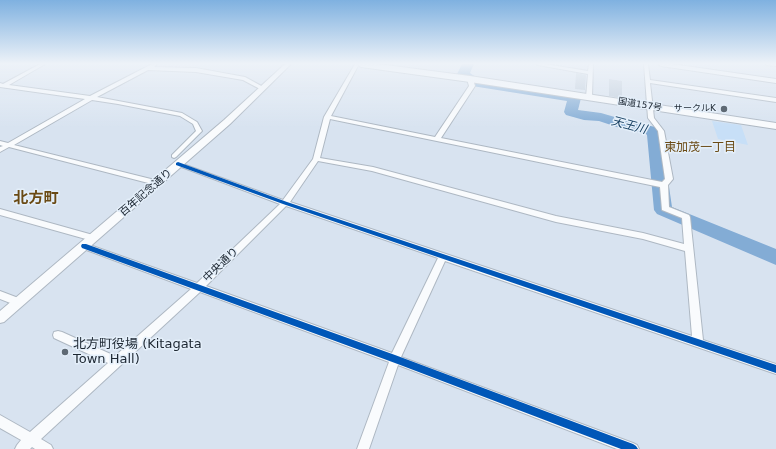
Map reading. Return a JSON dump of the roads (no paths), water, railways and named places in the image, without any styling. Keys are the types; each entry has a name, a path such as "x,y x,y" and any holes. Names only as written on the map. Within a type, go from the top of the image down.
{"highway":[{"name":"国道157号","path":"509,85 776,126"}],"street":[{"path":"0,150 115,85"},
{"path":"256,85 262,88"},
{"name":"百年記念通り","path":"0,318 156,183 176,160 227,122 265,85"},
{"name":"中央通り","path":"21,449 199,287 285,203 310,170 316,159 327,117 345,85"},
{"path":"436,140 472,85"},
{"path":"589,97 590,85"},
{"path":"647,85 651,118 661,131 669,179 664,185 666,208 686,218 698,343"},
{"path":"674,85 776,100"},
{"path":"1,86 118,102 182,115 198,127 199,131 176,160 285,203 776,369"},
{"path":"327,117 664,185"},
{"path":"0,143 156,183"},
{"path":"316,159 373,169 556,219 644,236 690,249"},
{"path":"0,212 93,238"},
{"path":"84,246 395,359 633,449"},
{"path":"363,449 395,359 444,256"},
{"path":"0,295 18,302"},
{"path":"58,335 116,362"},
{"path":"0,421 47,449"}],"waterway":[{"name":"天王川","path":"489,85 574,98 571,112 584,116 601,117 622,124 650,130 654,133 663,210 776,257"}],"place":[{"name":"サークルK","path":"724,109"},
{"name":"北方町役場 (Kitagata Town Hall)","path":"65,352"}],"district":[{"name":"東加茂一丁目","path":"700,148"},
{"name":"北方町","path":"36,199"}]}
